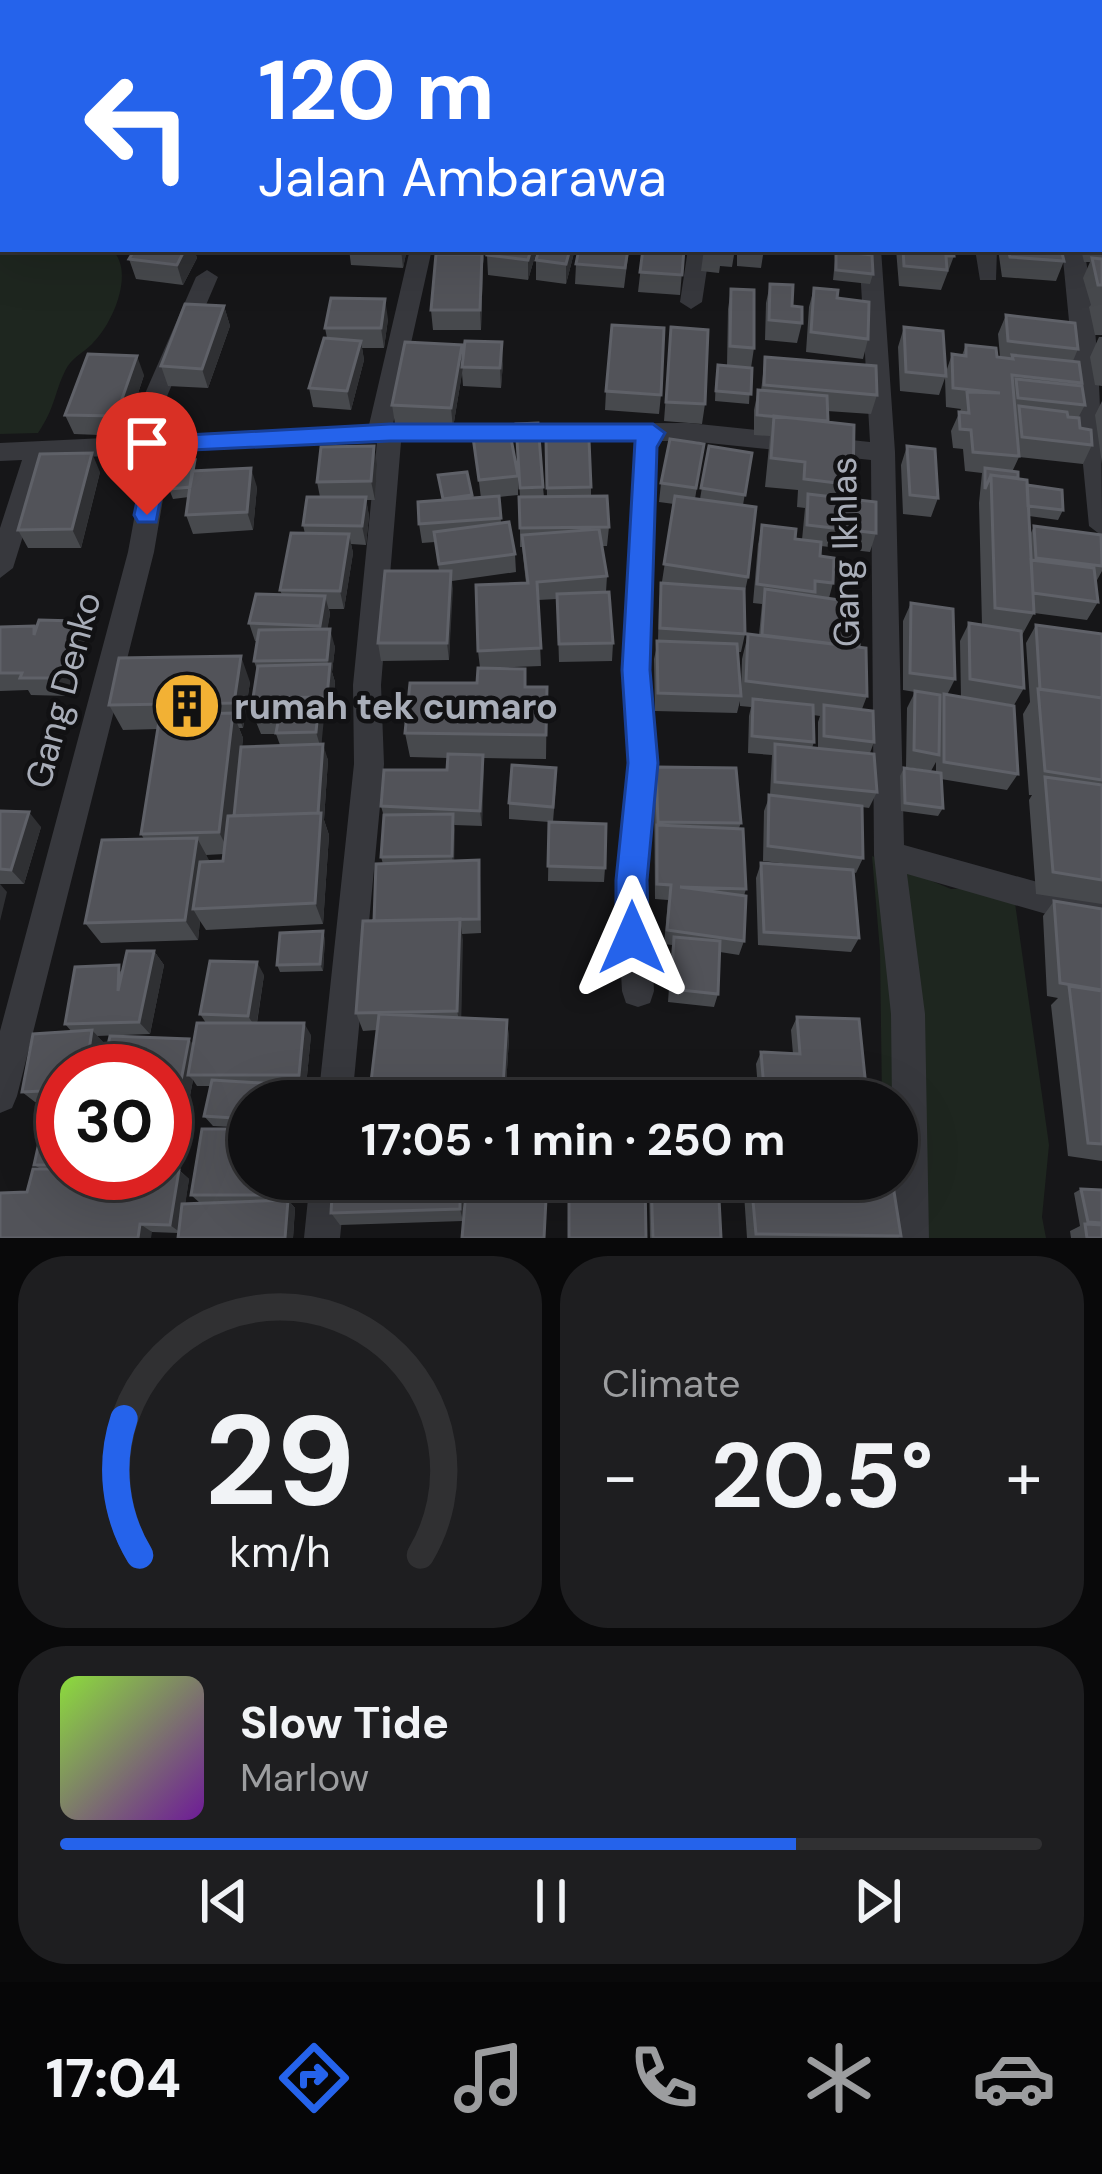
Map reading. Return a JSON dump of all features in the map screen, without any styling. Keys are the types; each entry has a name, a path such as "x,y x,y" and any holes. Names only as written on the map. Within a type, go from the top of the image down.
{"street":[{"path":"337,1080 369,764 368,685 385,433 420,252"},
{"path":"691,302 699,252"},
{"name":"Gang Ikhlas","path":"870,252 883,452 889,855 908,1014 910,1238"},
{"path":"986,252 988,275"},
{"path":"1073,252 1102,526"},
{"name":"Gang Denko","path":"0,1096 141,552 147,443 207,277"},
{"path":"0,452 385,433 688,432 883,452"},
{"path":"638,991 632,880 643,763 636,670 644,446 653,433"},
{"path":"0,568 37,452"},
{"path":"889,855 1102,915"},
{"path":"322,1238 326,1200"}],"shaded area":[{"path":"0,252 113,252 122,283 107,324 68,366 38,433 0,434"},
{"path":"872,856 951,889 971,888 1015,903 1049,1145 1042,1217 1046,1238 877,1238 876,1200 918,1200 918,1080 882,1080 880,951"}],"building":[{"path":"133,252 184,252 177,265 129,259"},
{"path":"488,252 530,252 528,260"},
{"path":"538,252 569,252 566,264 536,260"},
{"path":"578,252 628,252 625,268 576,264"},
{"path":"643,252 684,252 682,275 640,272"},
{"path":"836,252 872,255 873,274 836,270"},
{"path":"903,252 953,252 954,256 946,256 947,270 904,266"},
{"path":"1009,252 1062,252 1064,261 1010,257"},
{"path":"482,253 480,310 431,310 436,254"},
{"path":"1092,258 1102,259 1102,285 1098,285"},
{"path":"770,284 793,285 792,306 802,307 802,323 769,320"},
{"path":"814,288 838,290 837,298 869,302 868,339 811,332"},
{"path":"731,289 754,290 754,348 730,346"},
{"path":"331,298 385,299 381,328 325,328"},
{"path":"185,304 224,306 202,369 161,366"},
{"path":"1006,315 1075,323 1078,349 1008,341"},
{"path":"612,325 664,328 661,395 606,391"},
{"path":"671,327 708,330 705,404 666,402"},
{"path":"904,327 943,331 946,376 906,372"},
{"path":"324,338 361,341 347,391 309,388"},
{"path":"465,341 502,342 500,368 462,367"},
{"path":"405,342 462,345 451,408 392,405"},
{"path":"966,345 996,348 997,357 1079,362 1082,383 1012,375 1019,456 973,452 971,430 960,429 959,412 969,413 967,392 1000,393 953,388 952,354 966,356"},
{"path":"88,354 137,356 116,416 65,415"},
{"path":"765,357 876,366 877,395 764,385"},
{"path":"718,365 752,368 751,394 716,391"},
{"path":"1016,379 1082,386 1085,405 1018,398"},
{"path":"758,390 827,396 828,421 757,415"},
{"path":"1019,406 1079,418 1080,428 1091,430 1092,445 1022,437"},
{"path":"774,416 854,425 853,485 804,479 805,462 771,458"},
{"path":"538,423 543,487 520,488 516,424"},
{"path":"510,433 518,476 479,480 473,437"},
{"path":"670,439 704,444 696,488 661,483"},
{"path":"546,440 589,440 591,487 547,488"},
{"path":"374,446 371,481 317,482 321,447"},
{"path":"709,446 752,453 745,495 701,488"},
{"path":"907,446 935,449 938,498 910,495"},
{"path":"92,453 72,529 18,530 40,454"},
{"path":"195,460 190,487 169,489 172,462"},
{"path":"251,468 247,512 186,515 192,471"},
{"path":"985,468 1018,472 1018,478 991,475 985,489"},
{"path":"467,472 472,495 443,499 438,475"},
{"path":"991,475 1027,480 1034,613 995,608"},
{"path":"1027,485 1062,490 1063,510 1028,506"},
{"path":"808,494 876,502 876,533 807,525"},
{"path":"499,496 501,518 419,524 418,502"},
{"path":"607,496 609,527 520,528 519,497"},
{"path":"675,496 756,507 748,577 664,564"},
{"path":"307,497 366,497 362,526 303,525"},
{"path":"509,522 515,554 439,564 434,532"},
{"path":"762,525 796,529 795,539 821,542 820,556 834,558 833,583 815,581 815,592 757,584"},
{"path":"1034,526 1101,535 1102,566 1036,558"},
{"path":"599,529 607,576 537,582 541,648 478,651 476,585 528,583 522,535"},
{"path":"291,533 349,534 340,591 280,590"},
{"path":"1031,560 1094,568 1098,602 1033,593"},
{"path":"385,571 451,571 447,643 378,643"},
{"path":"661,583 744,589 745,634 660,628"},
{"path":"765,589 860,603 859,647 762,635"},
{"path":"609,592 613,643 559,644 557,594"},
{"path":"256,594 325,596 320,626 249,623"},
{"path":"911,603 953,609 955,679 910,673"},
{"path":"39,620 75,621 58,678 0,673 0,627 34,626 34,635"},
{"path":"969,623 1021,631 1024,688 970,679"},
{"path":"1036,625 1102,634 1102,698 1040,689"},
{"path":"330,629 327,660 254,661 259,630"},
{"path":"748,634 866,648 867,696 746,681"},
{"path":"657,641 737,644 741,696 658,693"},
{"path":"241,656 234,703 109,705 119,658"},
{"path":"330,664 327,697 253,698 258,666"},
{"path":"478,668 525,669 525,687 547,687 546,735 405,733 410,683 477,683"},
{"path":"1038,689 1102,698 1102,780 1045,771"},
{"path":"915,691 940,695 939,755 914,750"},
{"path":"944,694 1014,706 1018,774 944,762"},
{"path":"753,699 813,705 814,742 752,736"},
{"path":"319,701 316,732 276,733 279,717 254,717 256,702"},
{"path":"824,705 873,711 874,742 824,736"},
{"path":"233,713 219,832 141,834 160,715"},
{"path":"323,744 318,813 234,816 241,747"},
{"path":"775,744 874,754 877,792 775,782"},
{"path":"448,754 483,755 480,811 381,806 384,770 447,770"},
{"path":"512,765 556,768 553,807 509,803"},
{"path":"656,767 736,768 741,823 658,822"},
{"path":"904,768 941,773 943,808 905,803"},
{"path":"1045,777 1102,785 1102,880 1053,872"},
{"path":"769,795 862,806 863,858 768,846"},
{"path":"0,811 29,812 11,870 0,869"},
{"path":"321,813 315,903 193,909 200,862 223,861 228,816"},
{"path":"453,814 452,856 381,857 384,815"},
{"path":"549,822 606,824 605,868 548,866"},
{"path":"657,825 743,829 746,889 680,887 746,896 744,941 667,930 671,885 657,884"},
{"path":"197,838 185,920 85,923 102,840"},
{"path":"479,860 479,919 374,921 376,864"},
{"path":"761,863 853,870 859,938 764,932"},
{"path":"1054,901 1102,909 1102,990 1060,983"},
{"path":"460,919 457,1011 356,1013 363,921"},
{"path":"323,931 320,964 277,965 280,933"},
{"path":"674,937 720,941 718,994 671,989"},
{"path":"127,951 154,951 139,1022 65,1024 75,967 119,965 118,991"},
{"path":"210,961 257,962 248,1016 200,1014"},
{"path":"1069,986 1102,991 1102,1144 1088,1143"},
{"path":"379,1014 507,1020 503,1080 371,1080"},
{"path":"797,1017 859,1019 865,1080 763,1080 761,1052 800,1054"},
{"path":"197,1023 304,1023 299,1075 192,1075"},
{"path":"92,1030 90,1044 36,1044 36,1091 22,1092 33,1034"},
{"path":"110,1036 189,1039 188,1044 108,1044"},
{"path":"212,1080 228,1081 228,1118 204,1116"},
{"path":"202,1129 228,1129 228,1195 192,1195"},
{"path":"36,1169 36,1200 174,1200 170,1225 140,1224 138,1238 0,1238 0,1193 27,1192"},
{"path":"1081,1189 1102,1190 1102,1223 1088,1222"},
{"path":"288,1200 285,1238 178,1238 182,1204"},
{"path":"332,1200 460,1200 460,1209 331,1213"},
{"path":"465,1200 546,1200 544,1238 462,1238"},
{"path":"569,1200 645,1200 646,1238 569,1238"},
{"path":"652,1200 719,1200 721,1238 653,1238"},
{"path":"753,1200 895,1200 901,1236 756,1234"},
{"path":"1085,1224 1102,1225 1102,1238 1087,1238"}],"place":[{"name":"rumah tek cumaro","path":"187,706"}],"route":[{"path":"147,515 160,443 390,433 653,433 644,446 636,670 643,763 632,880 632,938"}]}
